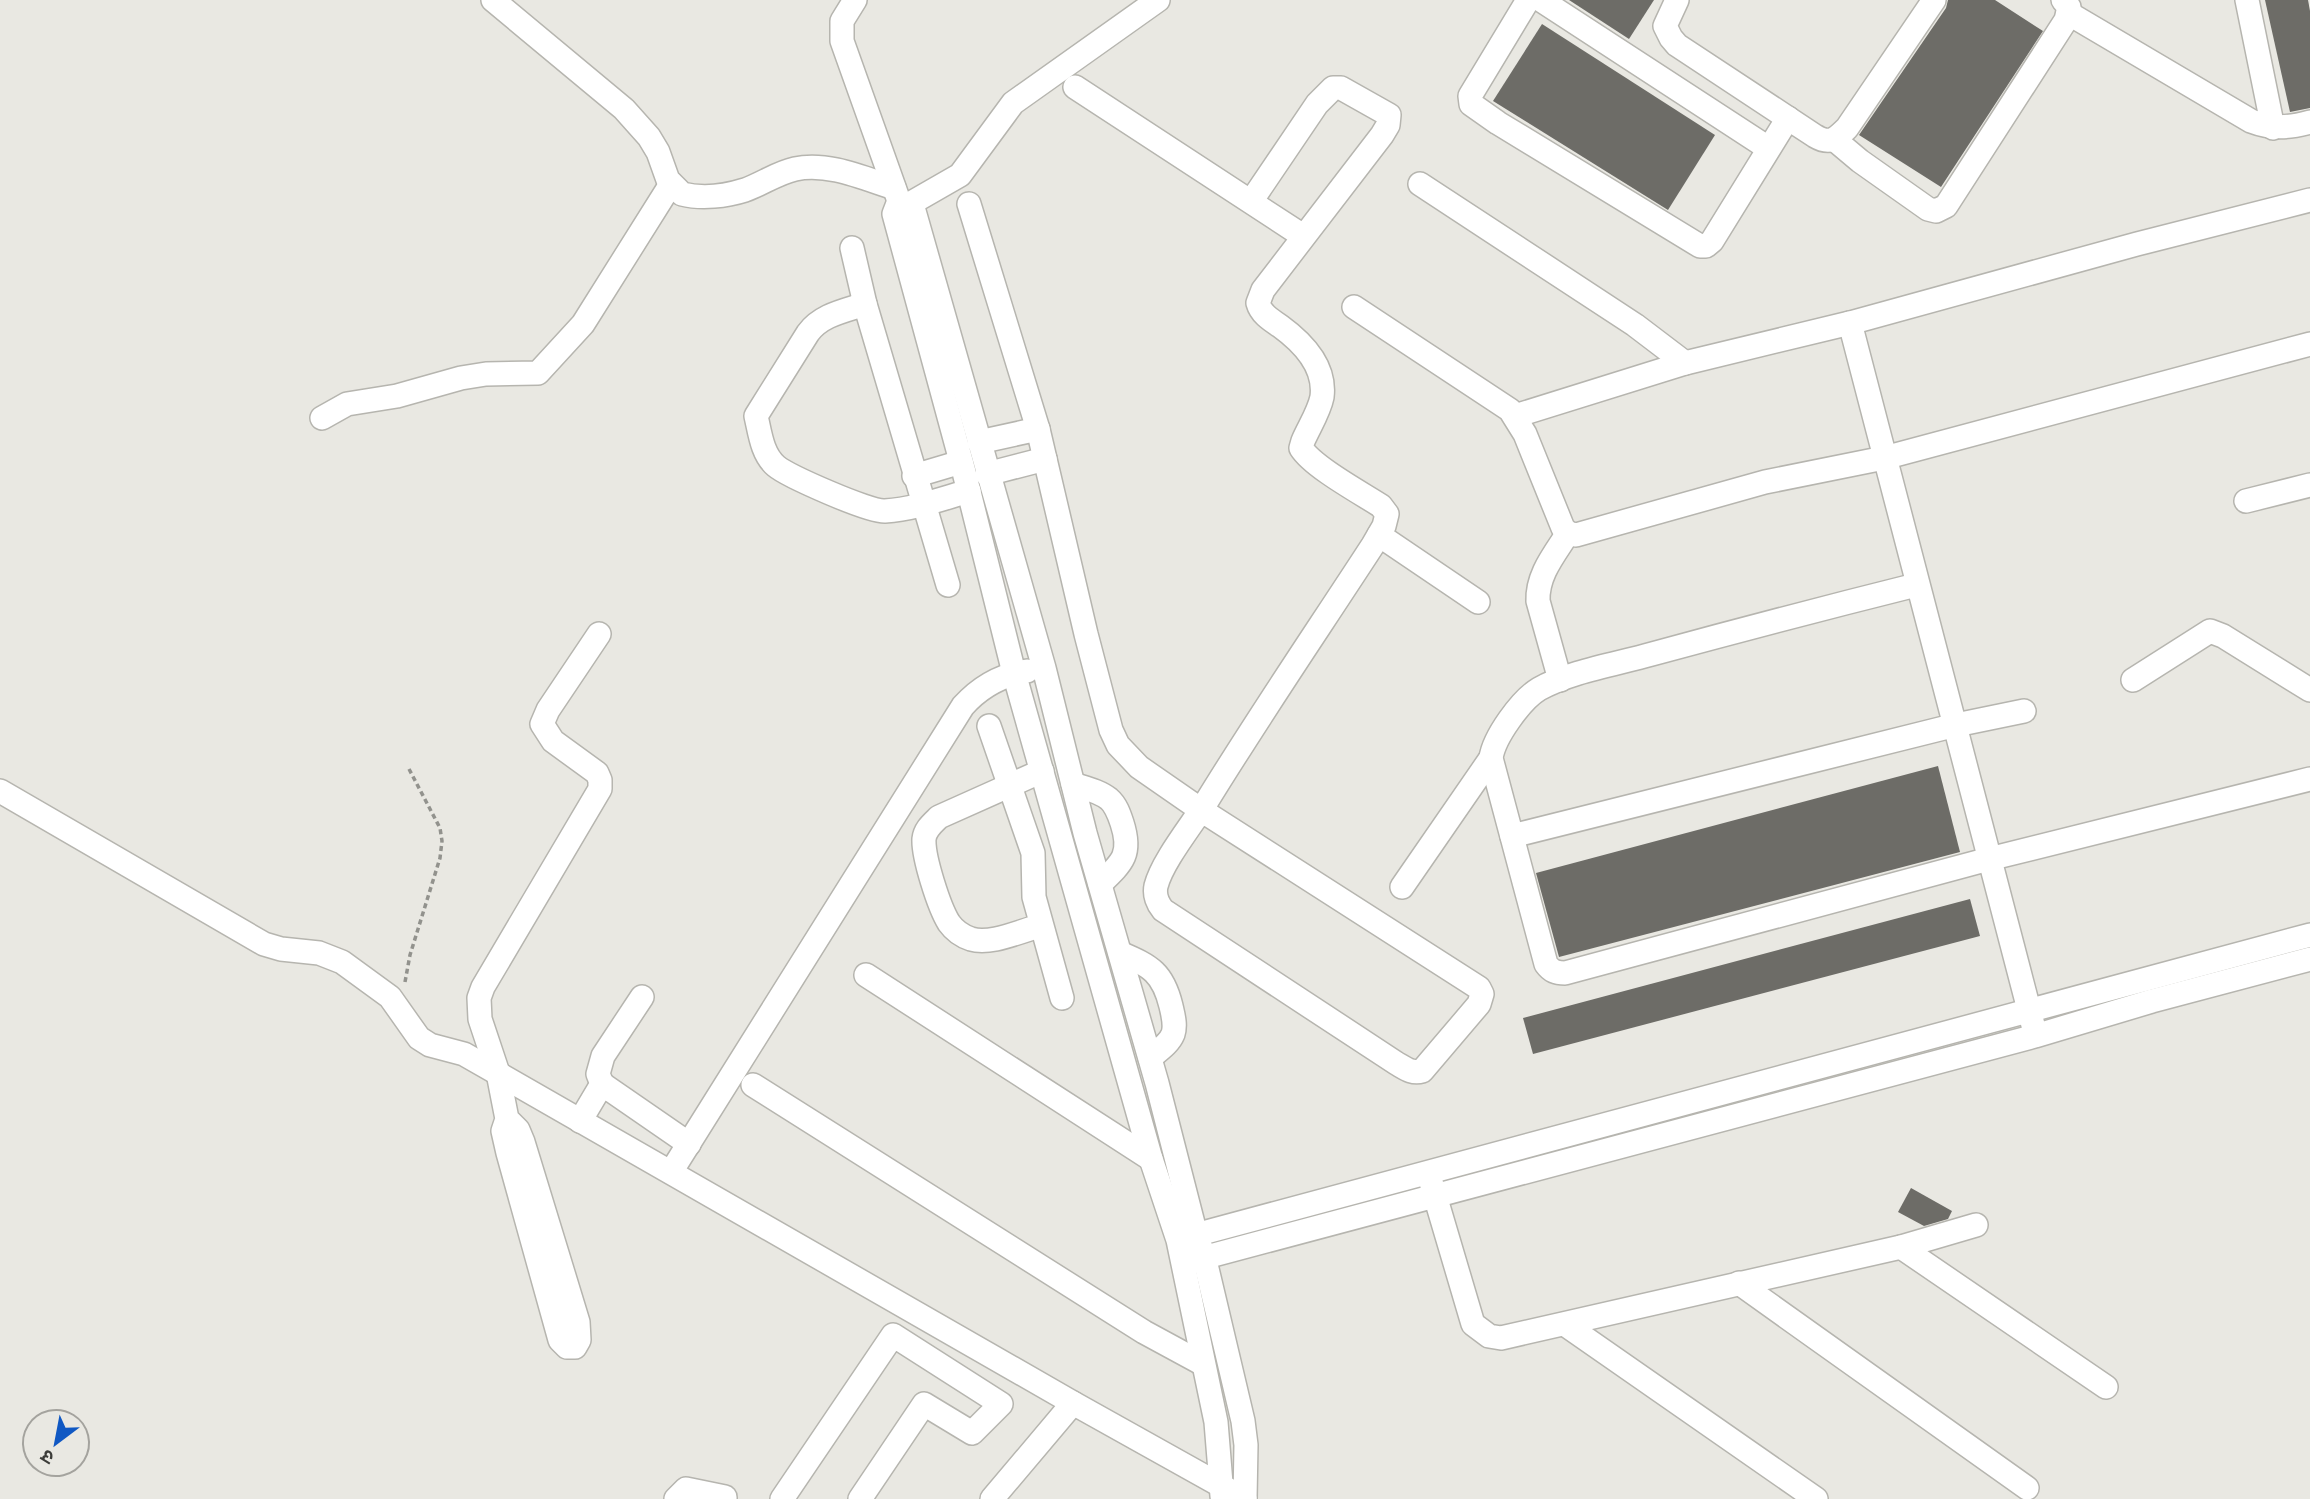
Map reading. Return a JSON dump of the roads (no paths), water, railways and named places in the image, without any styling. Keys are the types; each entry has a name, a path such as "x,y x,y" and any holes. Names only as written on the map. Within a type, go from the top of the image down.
{"street":[{"path":"0,791 264,944 281,949 319,953 342,962 382,990 400,1010 414,1034 426,1043 456,1050 498,1073 1073,1403 1222,1492 1245,1499 1246,1445 1243,1421 1187,1237 1150,1058 1100,884 1044,668 914,211 900,198 822,167 794,169 746,190 709,196 682,194 671,184 654,145 624,109 494,0"},
{"path":"855,0 842,21 840,35 900,198 894,214 969,491 1014,673 1150,1159 1187,1237"},
{"path":"900,198 960,175 1013,103 1158,0"},
{"path":"1528,0 1469,98 1471,104 1488,117 1703,246 1712,241 1788,118"},
{"path":"1541,0 1768,148"},
{"path":"1677,0 1665,22 1666,31 1671,38 1821,139 1835,140 1928,209 1941,209 1953,199 2051,46 2066,6 2251,121 2273,128 2310,122"},
{"path":"1835,140 1847,128 1934,0"},
{"path":"2247,0 2273,128"},
{"path":"1075,87 1252,200 1303,236"},
{"path":"969,204 1038,429 1086,634 1111,730 1118,745 1139,767 1201,810 1479,988 1482,994 1479,1004 1422,1071 1413,1072 1396,1063 1163,911 1158,904 1156,886 1165,866 1201,810 1378,535 1386,519 1385,511 1318,465 1301,448 1322,397 1321,380 1307,349 1294,336 1270,320 1259,307 1263,290 1382,135 1390,118 1387,113 1341,88 1333,88 1317,104 1252,200"},
{"path":"322,418 347,404 397,396 461,378 486,374 538,373 583,324 671,184"},
{"path":"1420,184 1635,325 1685,363"},
{"path":"1515,416 1685,363 1850,323 2137,244 2310,200"},
{"path":"852,248 914,476 948,585"},
{"path":"866,304 824,318 812,328 755,416 766,454 777,467 855,505 882,512 923,505 969,491"},
{"path":"1354,306 1478,387 1515,416 1525,434 1563,528 1568,533 1582,534 1765,482 1884,458 2310,344"},
{"path":"1850,323 2035,1036"},
{"path":"979,442 1038,429"},
{"path":"987,474 1045,459"},
{"path":"914,476 961,462"},
{"path":"2246,501 2310,485"},
{"path":"1560,680 1538,601 1538,590 1541,577 1568,533"},
{"path":"1378,535 1478,602"},
{"path":"1402,887 1491,758 1495,742 1519,708 1539,689 1560,680 1723,634 1916,585"},
{"path":"2133,680 2210,631 2223,636 2310,690"},
{"path":"507,1119 518,1130 523,1142 578,1322 579,1340 575,1347 567,1347 560,1340 508,1153 503,1131 507,1119 498,1073 480,1018 479,998 600,789 597,773 553,741 542,724 548,710 599,634"},
{"path":"671,1172 963,706 984,686 1014,673 1044,668"},
{"path":"1511,836 1956,725 2024,711"},
{"path":"989,726 1033,853 1034,897 1062,998"},
{"path":"1491,758 1546,964 1555,972 1565,973 1989,859 2310,779"},
{"path":"1040,926 982,940 964,936 948,921 926,855 924,839 926,832 939,817 1042,771"},
{"path":"1073,784 1108,798 1118,811 1126,838 1123,860 1100,884"},
{"path":"1187,1237 2310,935"},
{"path":"1120,953 1146,964 1158,975 1171,1005 1175,1024 1173,1033 1166,1045 1150,1058"},
{"path":"1194,1260 2035,1036 2152,1001 2310,959"},
{"path":"866,975 1150,1159"},
{"path":"2142,979 2152,1001"},
{"path":"642,997 603,1056 598,1074 602,1084 689,1144"},
{"path":"580,1121 602,1084"},
{"path":"753,1085 1144,1332 1203,1364"},
{"path":"1428,1173 1473,1324 1489,1336 1501,1338 1901,1247 1976,1224"},
{"path":"1901,1247 2106,1387"},
{"path":"1194,1260 1203,1364 1216,1422 1222,1492"},
{"path":"1739,1283 2028,1488"},
{"path":"1566,1325 1816,1499"},
{"path":"782,1499 893,1335 1001,1404 972,1433 924,1404 860,1499"},
{"path":"992,1499 1073,1403"},
{"path":"676,1499 686,1489 725,1499"}]}
